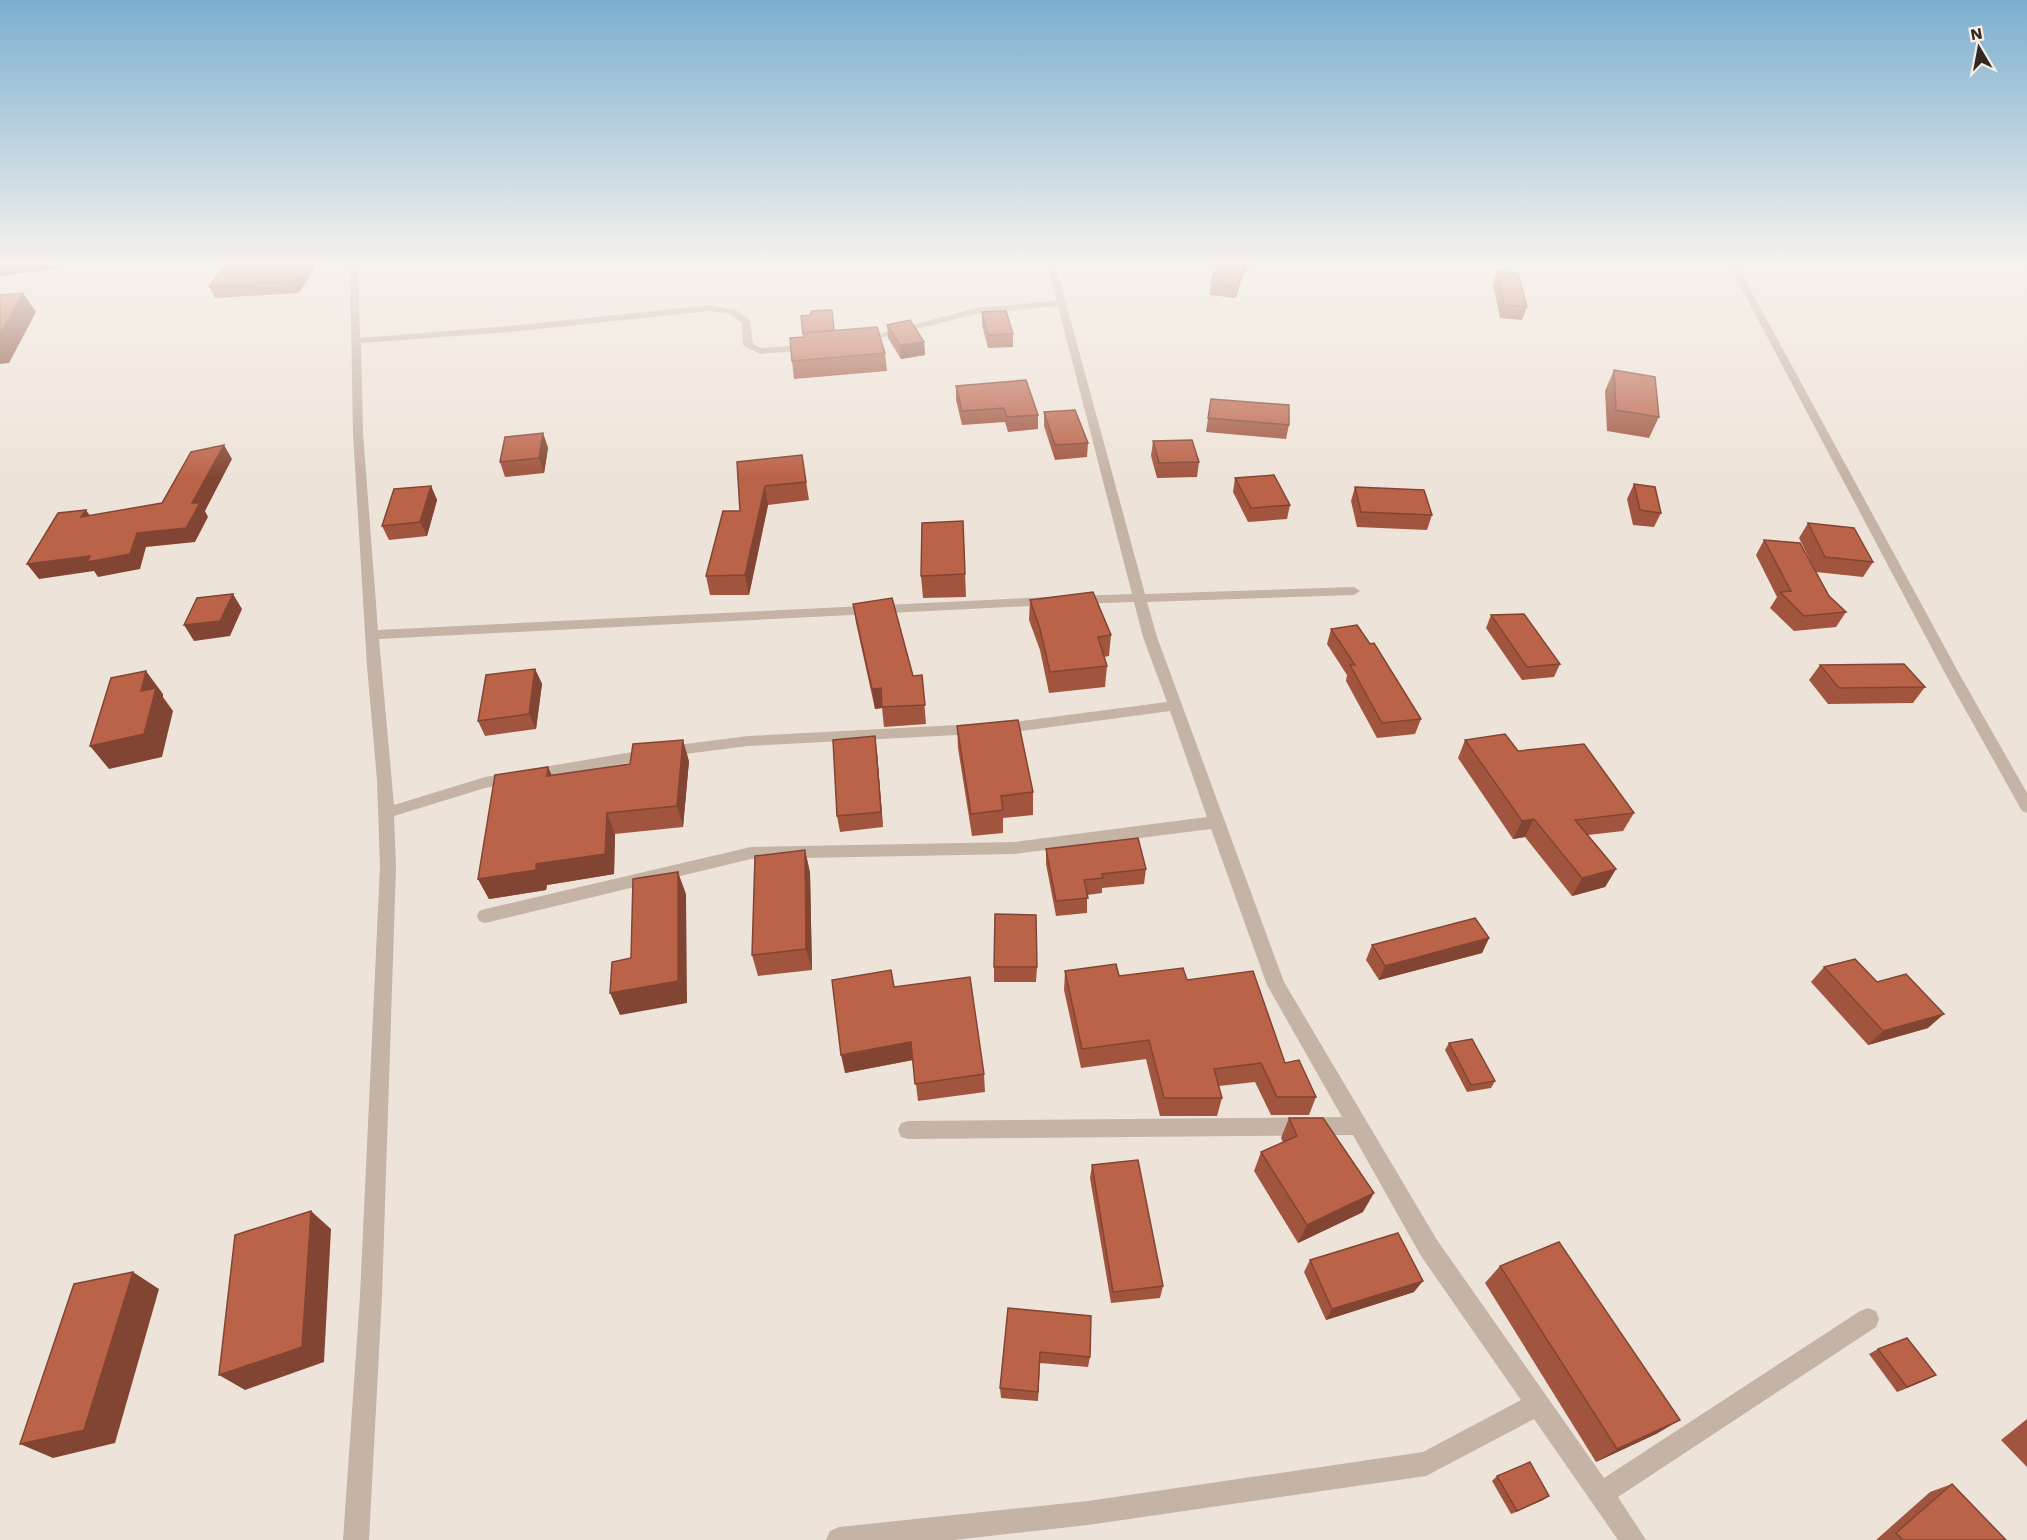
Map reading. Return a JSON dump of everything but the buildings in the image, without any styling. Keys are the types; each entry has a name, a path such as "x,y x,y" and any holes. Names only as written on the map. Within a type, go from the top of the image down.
{"street":[{"path":"356,335 358,433 388,866 371,1296 356,1540"},
{"path":"356,341 435,335"},
{"path":"748,335 748,345 760,351 818,346"},
{"path":"846,343 879,335"},
{"path":"1070,335 1150,637 1276,985 1429,1248 1633,1540"},
{"path":"1770,335 1953,677 2027,807"},
{"path":"372,635 1139,597 1354,591"},
{"path":"386,813 485,783 662,752 748,741 1014,727 1175,706"},
{"path":"485,916 751,853 1015,848 1217,822"},
{"path":"908,1130 1358,1126"},
{"path":"1601,1494 1868,1319"},
{"path":"839,1540 1088,1513 1426,1464 1538,1404"}]}
